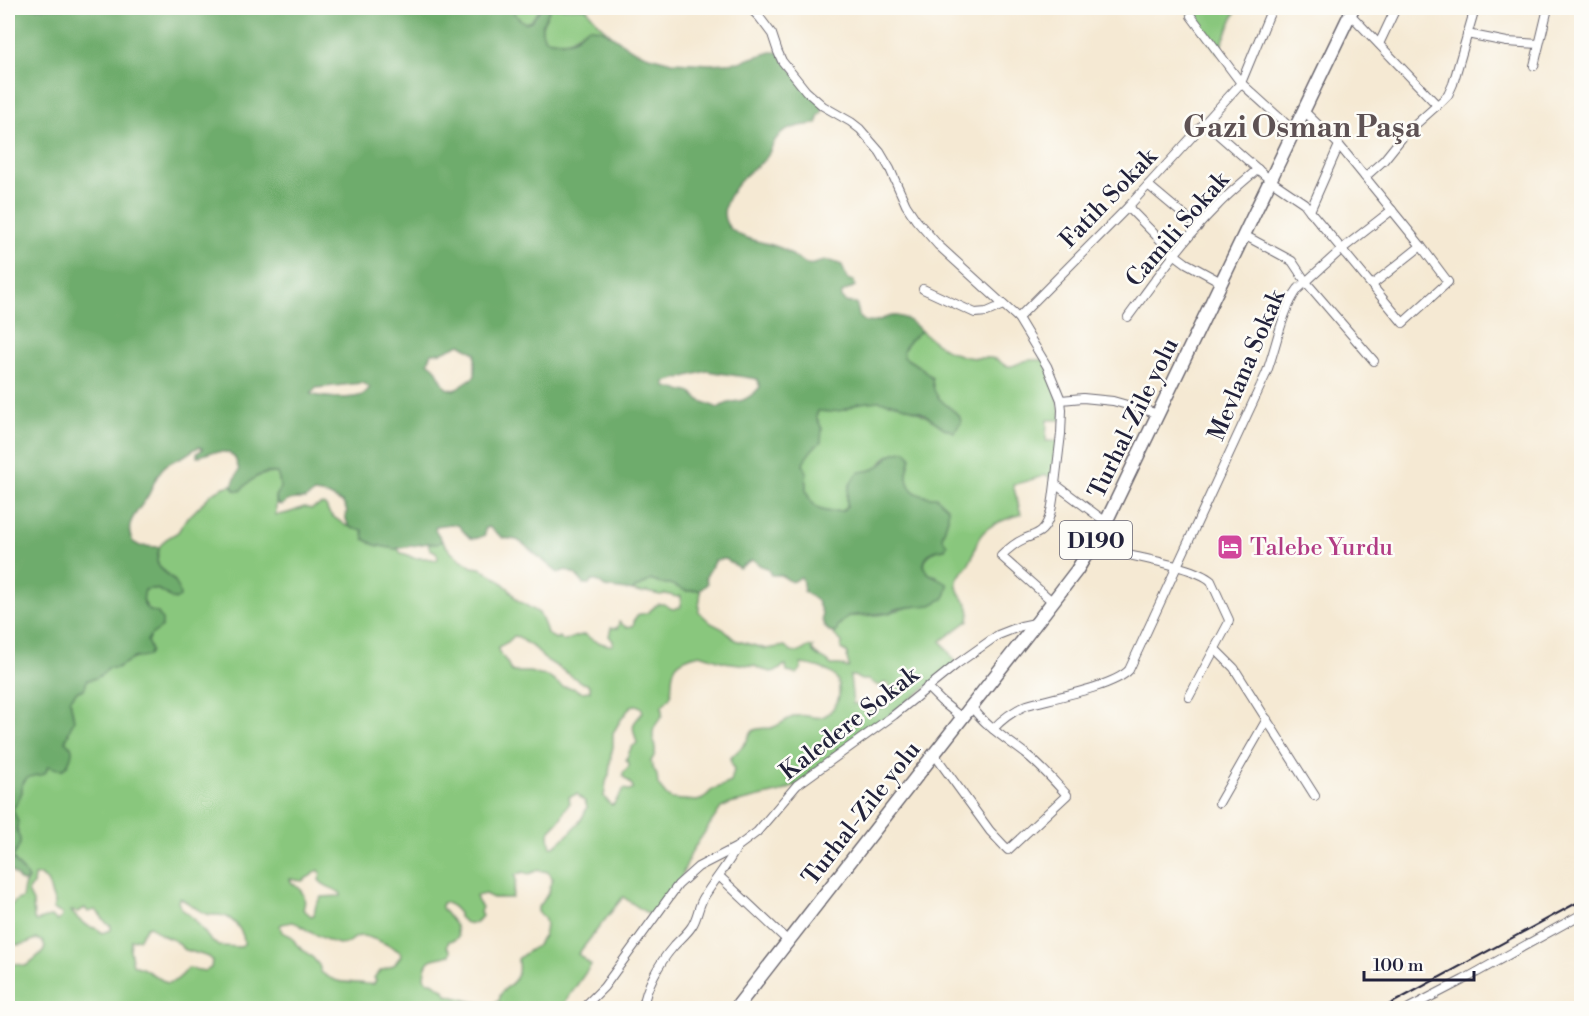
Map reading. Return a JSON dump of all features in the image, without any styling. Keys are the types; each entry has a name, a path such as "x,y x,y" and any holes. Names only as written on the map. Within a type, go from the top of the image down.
{"main road":[{"name":"Turhal-Zile yolu","path":"736,1008 1037,623 1094,544 1159,414 1351,11"}],"street":[{"path":"750,8 772,33 783,61 806,91 823,106 860,129 880,153 906,205 925,232 1018,318 1047,366 1061,400 1061,434 1052,506 1044,528 1036,535 1018,542 1001,556 1053,602"},
{"name":"Fatih Sokak","path":"1018,318 1128,207 1241,83 1272,8"},
{"path":"1379,44 1396,8"},
{"path":"1365,177 1450,91 1475,8"},
{"path":"1534,66 1548,8"},
{"path":"1351,11 1437,105"},
{"path":"1191,16 1241,83 1294,131"},
{"path":"1467,34 1507,42 1539,44"},
{"path":"1205,123 1270,180 1295,196 1310,211 1403,323 1448,282 1339,145 1304,111"},
{"path":"1310,211 1339,145"},
{"name":"Camili Sokak","path":"1128,317 1174,254 1216,207 1258,169"},
{"path":"1148,185 1198,227"},
{"path":"1128,207 1174,254 1221,282"},
{"name":"Mevlana Sokak","path":"993,729 1011,712 1027,705 1085,690 1122,677 1133,664 1266,374 1290,302 1298,289 1342,249 1392,210"},
{"path":"1244,235 1292,261 1306,282 1374,360"},
{"path":"1372,285 1421,246"},
{"path":"923,289 975,313 987,312 1003,305"},
{"path":"1061,400 1083,398 1113,401 1159,414"},
{"path":"1055,484 1106,522"},
{"path":"1094,544 1177,567 1206,577 1212,584 1229,620 1227,629 1189,697"},
{"name":"Kaledere Sokak","path":"583,1008 603,987 678,885 698,867 737,847 761,828 797,785 894,716 973,652 998,636 1021,626 1037,623"},
{"path":"1215,649 1234,668 1315,796"},
{"path":"927,687 962,718"},
{"path":"934,754 990,831 1008,850 1067,795 1029,756 979,717 971,706"},
{"path":"1219,803 1267,719"},
{"path":"643,1008 648,988 657,970 672,948 693,925 700,903 732,859 737,847"},
{"path":"719,876 788,941"},
{"path":"1409,1008 1581,914"}],"green space":[{"path":"8,8 408,8 409,13 414,15 438,8 508,8 525,23 531,21 541,8 550,8 542,26 545,39 569,41 589,27 603,30 633,50 672,62 710,64 739,62 778,52 823,106 822,113 818,117 817,124 792,128 776,139 766,158 743,178 730,195 724,214 726,222 738,234 783,249 807,264 826,261 842,265 847,279 854,281 855,286 842,293 841,298 846,302 856,304 859,316 864,321 873,322 897,316 907,319 916,326 921,331 909,341 903,351 904,357 923,369 932,378 935,392 960,417 961,423 954,432 944,428 923,413 897,404 879,401 859,403 844,410 818,411 816,416 822,429 821,442 810,452 803,464 807,492 815,506 821,510 843,511 847,506 850,484 859,472 879,467 893,453 906,451 911,457 907,475 910,487 921,495 936,497 948,508 948,518 942,537 947,545 945,549 928,555 924,565 928,572 948,585 943,599 931,605 896,609 888,613 848,616 838,626 836,633 829,631 825,626 817,601 804,591 802,578 792,582 780,575 771,575 767,568 753,560 739,568 726,559 715,560 706,577 707,584 700,590 686,591 670,584 651,580 636,587 633,591 605,587 597,581 584,584 576,575 566,570 558,573 522,543 503,538 489,527 485,529 485,535 472,539 458,525 436,526 435,529 442,541 437,544 428,543 395,549 375,545 364,539 363,530 354,529 348,524 347,511 343,503 328,495 314,493 305,499 290,500 282,505 277,504 276,496 280,485 277,473 265,473 252,480 240,491 234,490 232,485 239,470 235,458 225,452 212,452 197,457 197,453 203,449 200,447 169,463 161,470 147,498 134,515 130,528 133,542 140,546 159,547 158,565 173,579 180,597 175,600 158,590 145,590 143,599 145,606 158,613 162,619 162,627 147,641 151,651 148,656 134,658 117,668 108,668 99,677 87,680 85,688 76,692 70,700 74,720 65,741 72,749 68,763 65,768 61,769 48,766 42,775 27,779 23,783 13,809 18,822 16,830 20,844 13,857 28,879 24,882 20,881 8,868","holes":["460,344 475,353 475,376 454,390 446,388 435,368 428,362 432,353 442,352","707,371 757,379 760,387 746,399 727,403 718,408 699,400 692,393 666,387 665,382","362,383 370,387 366,393 361,395 342,398 311,394 316,388"]},
{"path":"508,8 541,8 531,21 525,23"},
{"path":"550,8 586,8 598,23 617,40 603,31 582,31 565,41 545,39 542,26"},
{"path":"1185,8 1237,8 1218,53"},
{"path":"921,331 946,349 968,357 993,358 1009,366 1027,360 1044,360 1055,384 1062,420 1047,420 1046,441 1060,441 1055,484 1047,475 1013,485 1021,514 991,526 978,540 968,565 957,582 958,591 969,608 969,620 941,641 957,664 797,785 781,792 721,808 692,851 678,885 654,918 623,897 578,954 591,965 561,1008 8,1008 8,908 22,898 28,879 13,857 18,849 19,839 13,809 21,793 22,784 26,779 46,769 47,766 67,766 71,746 65,742 73,716 70,700 76,692 84,689 87,680 99,676 108,668 151,651 147,641 150,621 143,599 145,590 160,590 172,599 175,581 157,561 159,547 166,539 178,532 187,517 212,493 232,485 234,490 259,476 277,473 280,490 276,497 276,515 304,507 311,509 322,504 326,506 331,515 345,525 363,530 364,539 375,545 398,549 401,553 413,558 437,560 436,552 430,549 428,543 437,544 442,541 452,553 472,567 480,568 497,578 517,600 539,613 547,634 556,639 560,637 565,641 585,635 601,643 613,645 609,636 611,628 618,628 619,622 626,627 633,626 639,614 647,613 660,604 673,609 681,607 681,596 633,591 650,580 688,591 700,590 699,612 735,640 766,649 785,646 791,652 801,651 809,646 813,647 814,653 831,665 848,668 848,653 841,649 842,642 832,633 836,632 838,626 848,616 889,613 919,606 937,576 925,571 925,562 932,553 945,549 942,537 948,518 936,498 917,494 910,487 907,475 911,457 906,451 886,457 847,494 847,506 843,511 825,511 815,506 807,492 803,464 815,446 822,429 816,416 818,411 840,410 860,403 883,401 905,406 944,428 956,413 945,405 933,391 932,378 923,369 904,357 903,351 909,341","holes":["514,636 519,637 536,649 543,658 587,684 590,691 581,692 563,687 547,676 530,672 514,672 510,670 498,649","700,654 724,662 755,666 771,672 786,665 787,672 797,674 801,669 801,664 813,666 829,672 838,681 839,698 825,716 816,718 796,716 774,727 751,732 744,744 730,759 734,770 731,782 712,790 703,799 697,801 671,799 658,785 657,775 651,761 655,750 654,728 662,716 662,706 671,696 673,673 678,663","850,676 869,680 878,686 889,684 896,693 897,696 890,698 882,707 874,711 867,710 864,704 853,704","631,706 641,707 643,712 633,726 637,743 631,748 626,760 629,766 623,773 633,789 630,791 624,789 613,805 604,797 613,747 613,733","577,794 587,807 574,828 558,844 551,847 549,839 551,828 559,821 570,803 569,797","319,870 321,874 319,880 339,892 341,896 321,897 314,915 311,916 303,909 305,901 303,893 290,879 302,881","538,870 548,872 553,879 550,890 538,907 538,912 546,922 544,936 536,946 518,959 517,976 501,993 499,1001 491,1004 447,995 443,989 428,982 424,977 429,962 450,955 451,951 447,946 449,941 458,937 456,926 442,908 442,903 445,902 453,907 464,921 470,923 478,921 482,916 480,912 482,907 476,896 485,894 493,898 512,898 515,875 523,872 529,874","34,876 44,877 55,903 53,909 62,914 62,917 57,921 53,917 36,921 33,902 28,892 33,885","179,898 209,915 227,917 239,929 244,944 241,947 219,946 211,941 195,920 182,909 178,902","85,908 88,912 95,910 111,926 111,930 102,933 79,919 71,911 78,912","292,922 342,945 364,936 392,947 400,952 401,956 395,964 376,975 374,984 339,981 321,972 313,958 297,945 291,936 282,932 280,926","150,926 160,934 176,941 183,949 209,957 212,960 211,968 205,971 188,968 179,978 167,983 133,965 130,951 131,940 139,939","36,939 42,941 45,947 40,955 26,966 12,963 10,957 13,942 16,945 24,944"]}],"railway":[{"path":"1383,1008 1582,900"}],"place":[{"name":"Talebe Yurdu","path":"1230,547"}],"district":[{"name":"Gazi Osman Paşa","path":"1302,127"}]}
